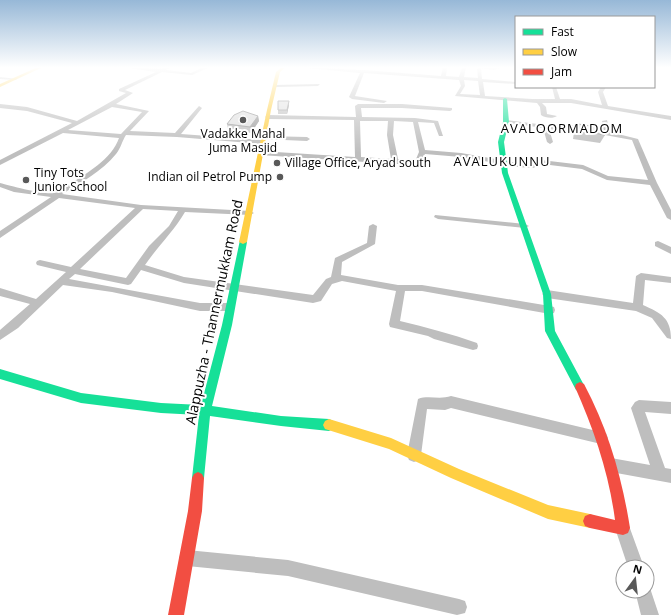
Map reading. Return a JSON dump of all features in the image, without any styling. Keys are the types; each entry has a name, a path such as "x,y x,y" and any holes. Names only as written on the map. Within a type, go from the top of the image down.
{"street":[{"path":"0,163 63,131 127,96"},
{"name":"Alappuzha - Thannermukkam Road","path":"176,615 195,511 205,410 230,307 233,286 250,213 260,153 271,113 274,96"},
{"path":"353,96 352,97 382,101 384,102 384,106"},
{"path":"466,96 538,101 558,100 671,118"},
{"path":"557,96 558,100"},
{"path":"601,96 606,108"},
{"path":"505,99 506,122 502,142 503,162 547,294 550,310 550,332 587,399 611,465 620,501 623,528 633,559"},
{"path":"538,101 544,108 544,115 554,116"},
{"path":"0,235 77,182 111,156 123,135 146,111 111,105"},
{"path":"0,106 27,109 78,123"},
{"path":"358,159 358,106 450,109"},
{"path":"177,135 199,108"},
{"path":"352,111 359,112"},
{"path":"271,113 358,119 436,122 440,135"},
{"path":"391,120 388,130 394,151 395,162"},
{"path":"260,153 395,162 417,161 420,160 422,152 415,120"},
{"path":"605,121 607,133"},
{"path":"506,122 564,129 564,126 566,126 635,139 653,183 671,218"},
{"path":"546,127 550,142"},
{"path":"63,131 123,135 177,135 263,140 307,139"},
{"path":"422,152 461,155 518,165 533,166 541,162 583,167 607,178 653,183"},
{"path":"0,185 14,190 142,207 250,213"},
{"path":"0,336 142,207"},
{"path":"40,263 128,282 152,248 172,227 183,209"},
{"path":"438,217 525,226"},
{"path":"336,278 338,260 371,244 373,226"},
{"path":"658,244 671,251"},
{"path":"139,266 184,280 316,299 329,281 336,278 401,288 422,288 550,310"},
{"path":"638,307 641,276 671,280"},
{"path":"62,281 112,289 200,307 230,307"},
{"path":"401,288 394,324 431,332 434,335 473,346"},
{"path":"0,292 38,303"},
{"path":"547,294 638,307 656,315 671,335"},
{"path":"0,374 81,398 161,408 205,410 281,421 333,425 391,444 455,474 548,512 623,528"},
{"path":"414,455 422,403 445,404 451,402 601,438"},
{"path":"665,475 637,408 639,406 671,408"},
{"path":"611,465 665,475"},
{"path":"187,558 260,564 288,568 460,607"},
{"path":"646,599 650,615"}],"building":[{"path":"278,101 289,101 287,110 278,110"},
{"path":"243,111 258,116 250,127 227,124 234,115"},
{"path":"578,124 604,128 605,135 577,130"}],"traffic: fast":[{"path":"505,99 506,122 501,142 505,173 547,294 550,331 580,387"},
{"path":"198,478 205,410 227,325 243,242"},
{"path":"0,374 81,398 161,408 205,410 281,421 329,425"}],"traffic: slow":[{"path":"243,242 272,96"},
{"path":"329,425 391,444 455,474 548,512 590,521"}],"traffic: jam":[{"path":"580,387 588,402 608,455 621,511 623,528 590,521"},
{"path":"176,615 195,511 198,478"}],"place":[{"name":"Vadakke Mahal Juma Masjid","path":"243,120"},
{"name":"Village Office, Aryad south","path":"277,163"},
{"name":"Indian oil Petrol Pump","path":"280,177"},
{"name":"Tiny Tots Junior School","path":"26,180"}],"district":[{"name":"AVALOORMADOM","path":"562,128"},
{"name":"AVALUKUNNU","path":"502,161"}]}
